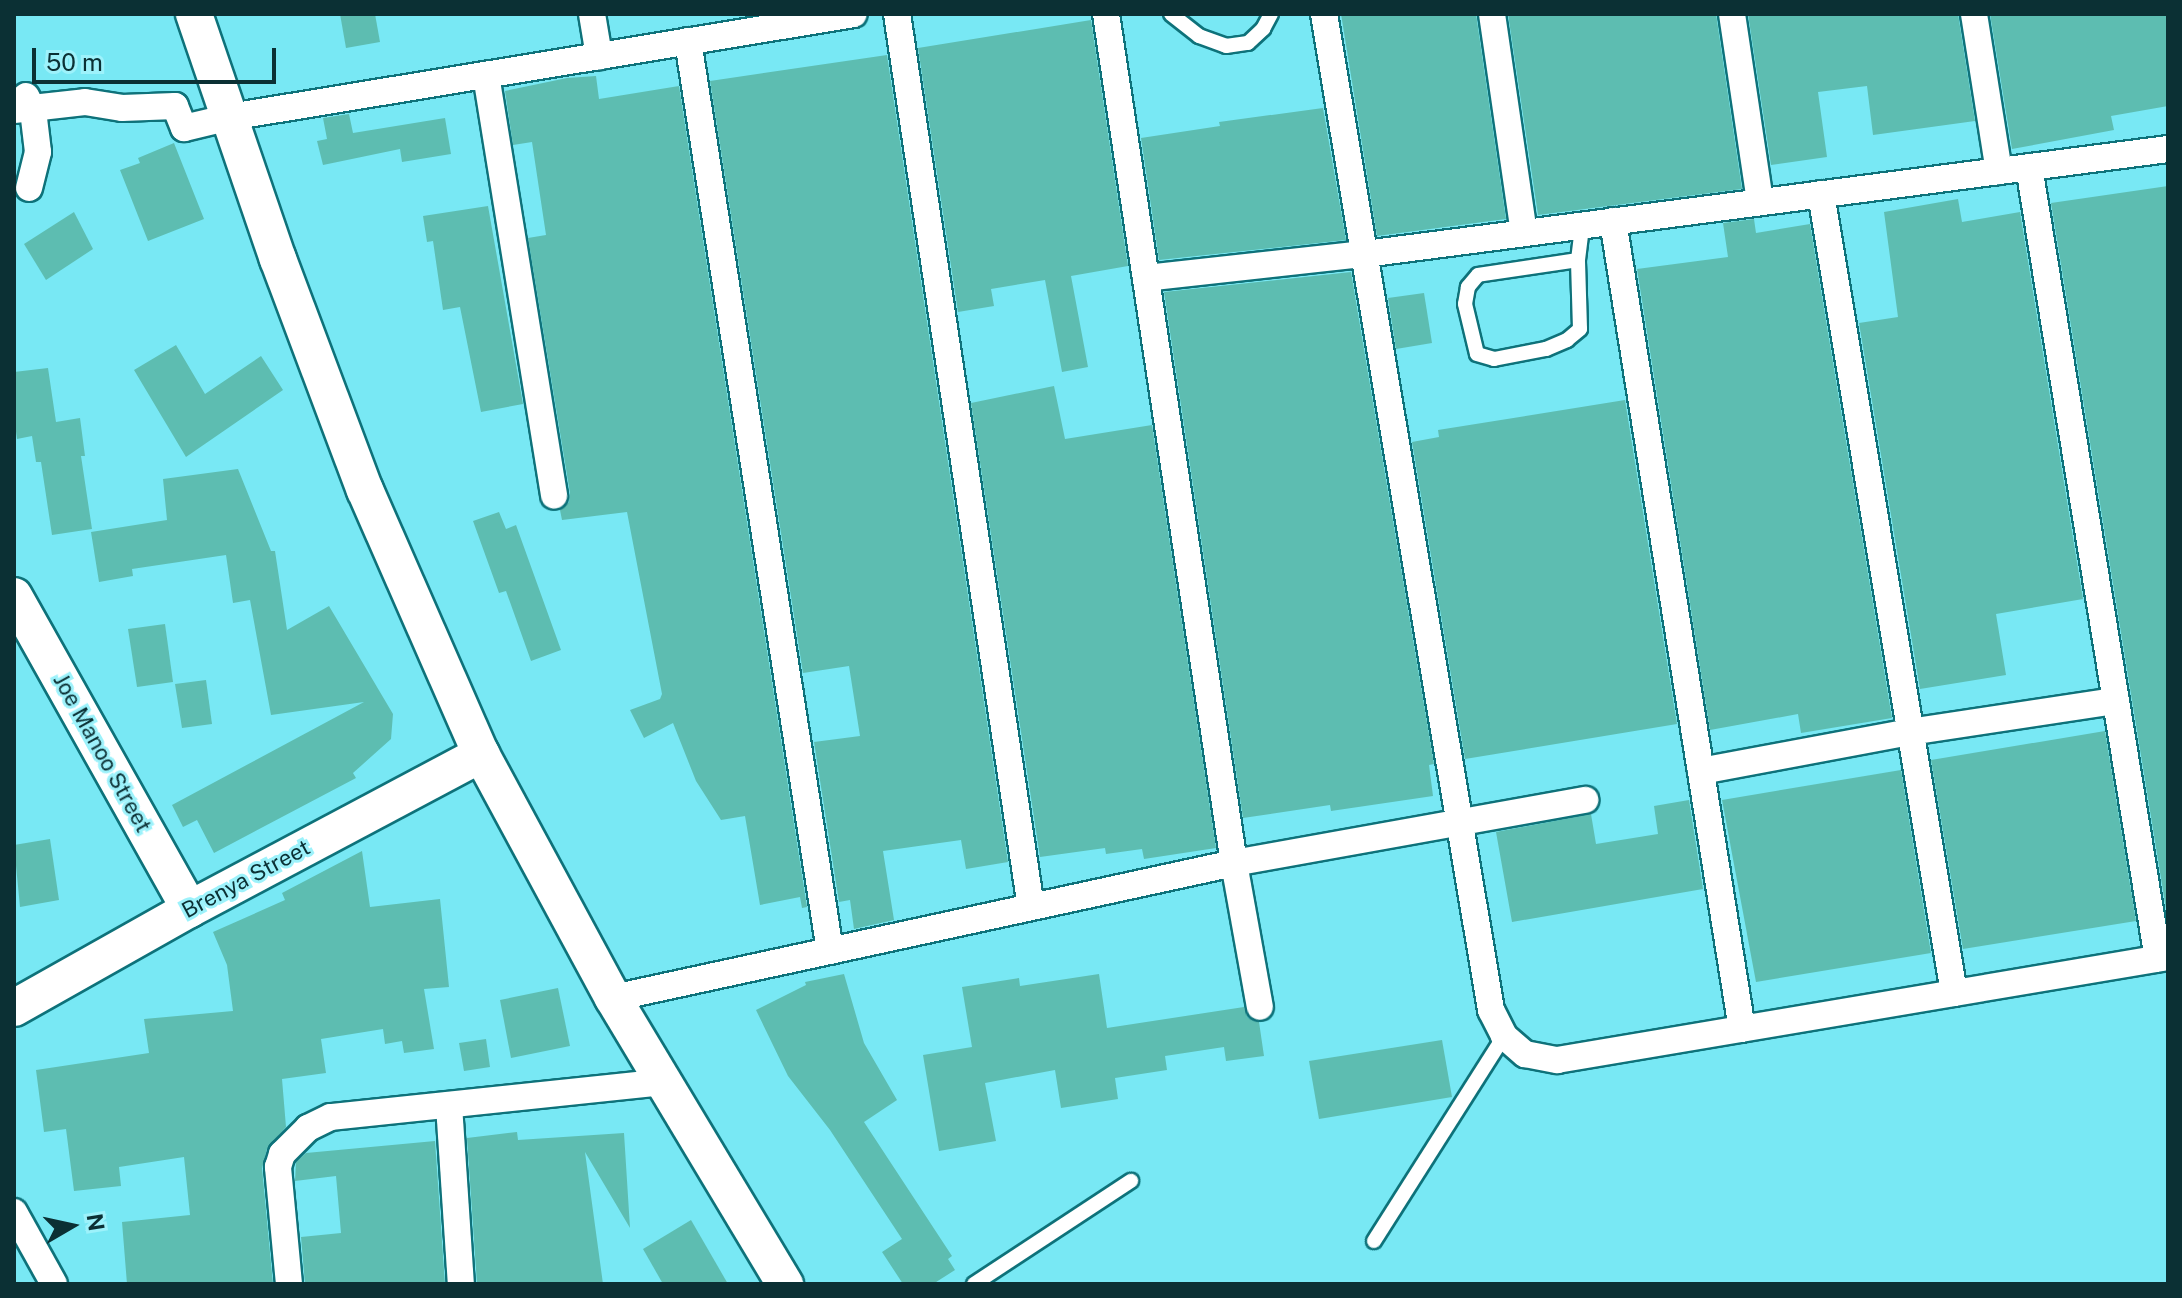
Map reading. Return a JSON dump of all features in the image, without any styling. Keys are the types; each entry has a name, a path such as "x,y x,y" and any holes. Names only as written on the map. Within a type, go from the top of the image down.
{"main road":[{"path":"194,14 365,490 481,754 613,998 785,1284"},
{"name":"Joe Manoo Street","path":"14,596 190,909"},
{"name":"Brenya Street","path":"14,1008 190,909 481,754"}],"street":[{"path":"592,14 599,56"},
{"path":"897,14 1031,907"},
{"path":"1106,14 1234,863 1260,1007"},
{"path":"1324,14 1491,1010 1504,1036 1525,1054 1557,1060 2163,958 2116,701 2029,167"},
{"path":"1492,14 1524,233"},
{"path":"1732,14 1760,202"},
{"path":"1974,14 1999,171"},
{"path":"29,188 38,152 20,105 85,102 122,108 175,106 184,128 230,117 839,15"},
{"path":"688,41 830,951"},
{"path":"486,75 554,496"},
{"path":"1146,278 1365,254 2168,149"},
{"path":"1821,194 1954,993"},
{"path":"1613,221 1742,1029"},
{"path":"1701,771 1910,732 2116,701"},
{"path":"613,998 1234,863 1585,800"},
{"path":"289,1284 278,1167 282,1154 308,1128 331,1117 662,1082"},
{"path":"449,1105 461,1284"},
{"path":"14,1212 54,1284"}],"lane":[{"path":"1171,14 1199,36 1226,46 1248,43 1263,29 1271,14"},
{"path":"1578,260 1478,275 1468,287 1465,304 1477,354 1494,359 1546,349 1567,340 1580,329 1578,260 1582,226"},
{"path":"1374,1241 1504,1036"},
{"path":"974,1284 1131,1181"}],"building":[{"path":"340,14 375,14 380,42 346,48"},
{"path":"1341,14 1476,14 1506,219 1377,236"},
{"path":"1508,14 1716,14 1742,189 1538,215"},
{"path":"1748,14 1958,14 1975,121 1873,135 1867,86 1818,92 1827,157 1771,165"},
{"path":"1990,14 2168,14 2168,106 2111,116 2114,130 2012,149"},
{"path":"1091,20 1128,266 1071,276 1088,367 1062,372 1045,280 991,289 994,306 958,312 918,48"},
{"path":"887,55 1008,862 966,869 961,840 883,851 894,920 854,929 850,900 839,902 814,742 860,736 849,666 803,673 710,81"},
{"path":"596,76 599,99 679,86 807,907 802,908 800,897 760,905 745,816 721,820 696,781 673,723 644,738 630,710 660,699 662,694 627,512 562,520 560,510 569,502 570,493 528,238 546,235 532,142 513,145 505,91 567,78"},
{"path":"1323,108 1346,240 1159,260 1141,138 1220,126 1219,122"},
{"path":"349,114 353,133 445,118 451,154 402,162 400,149 323,165 317,141 327,139 323,118"},
{"path":"174,143 204,219 148,241 120,170 140,163 138,158"},
{"path":"2168,186 2168,914 2167,915 2051,203"},
{"path":"1958,199 1962,222 2020,212 2083,599 1996,614 2006,675 1920,689 1859,323 1898,317 1884,212"},
{"path":"488,206 523,404 481,412 460,307 443,310 433,241 427,242 423,216"},
{"path":"74,212 93,249 46,280 24,244"},
{"path":"1754,219 1756,233 1810,224 1892,718 1801,733 1798,714 1710,730 1637,269 1728,257 1723,223"},
{"path":"1351,272 1434,764 1429,765 1433,796 1331,811 1330,805 1243,818 1164,292"},
{"path":"1424,293 1432,343 1396,349 1388,298"},
{"path":"176,345 205,394 261,356 283,390 186,457 134,370"},
{"path":"48,368 56,422 80,418 85,456 81,456 92,529 52,535 41,462 36,462 32,436 17,439 14,417 14,372"},
{"path":"1054,386 1065,439 1152,425 1216,848 1144,859 1142,849 1106,854 1105,848 1040,857 971,403"},
{"path":"1625,400 1677,724 1465,759 1412,442 1439,437 1438,430"},
{"path":"238,469 271,551 275,551 287,630 329,606 393,714 391,739 353,773 356,778 214,853 197,820 183,827 172,805 364,702 271,715 250,600 233,603 226,555 132,569 133,576 99,582 91,532 167,520 163,479"},
{"path":"499,512 506,529 516,525 561,650 531,661 506,591 499,593 473,521"},
{"path":"165,624 173,682 137,687 128,629"},
{"path":"206,680 212,724 182,728 175,684"},
{"path":"2105,731 2136,921 1963,949 1931,760"},
{"path":"1901,770 1931,953 1756,982 1722,800"},
{"path":"1689,800 1703,889 1512,922 1496,832 1591,814 1596,844 1658,834 1654,806"},
{"path":"50,839 59,900 20,907 14,845"},
{"path":"362,851 370,907 440,899 449,987 424,989 434,1049 404,1053 402,1041 385,1044 383,1029 321,1039 326,1073 282,1079 286,1127 267,1149 262,1168 273,1284 127,1284 122,1222 190,1215 184,1157 119,1167 121,1186 74,1191 66,1129 44,1132 36,1070 149,1053 144,1019 233,1011 227,965 213,932 285,900 282,893"},
{"path":"844,974 864,1043 897,1100 864,1122 952,1256 948,1259 955,1270 933,1284 903,1284 882,1252 902,1239 830,1130 788,1076 756,1010 806,985 805,982"},
{"path":"1099,974 1107,1028 1244,1007 1248,1018 1259,1022 1264,1056 1226,1061 1224,1047 1165,1056 1167,1070 1115,1078 1118,1099 1061,1108 1055,1070 985,1083 996,1141 939,1151 923,1055 972,1047 962,987 1019,978 1020,986"},
{"path":"558,988 570,1046 511,1058 500,1000"},
{"path":"486,1039 490,1067 464,1071 459,1043"},
{"path":"1442,1040 1452,1097 1319,1119 1309,1061"},
{"path":"517,1132 518,1140 624,1133 630,1228 585,1152 603,1284 477,1284 467,1138"},
{"path":"435,1141 445,1284 305,1284 301,1237 341,1233 336,1176 295,1181 296,1162 306,1153"},
{"path":"691,1220 728,1284 663,1284 643,1249"}]}
